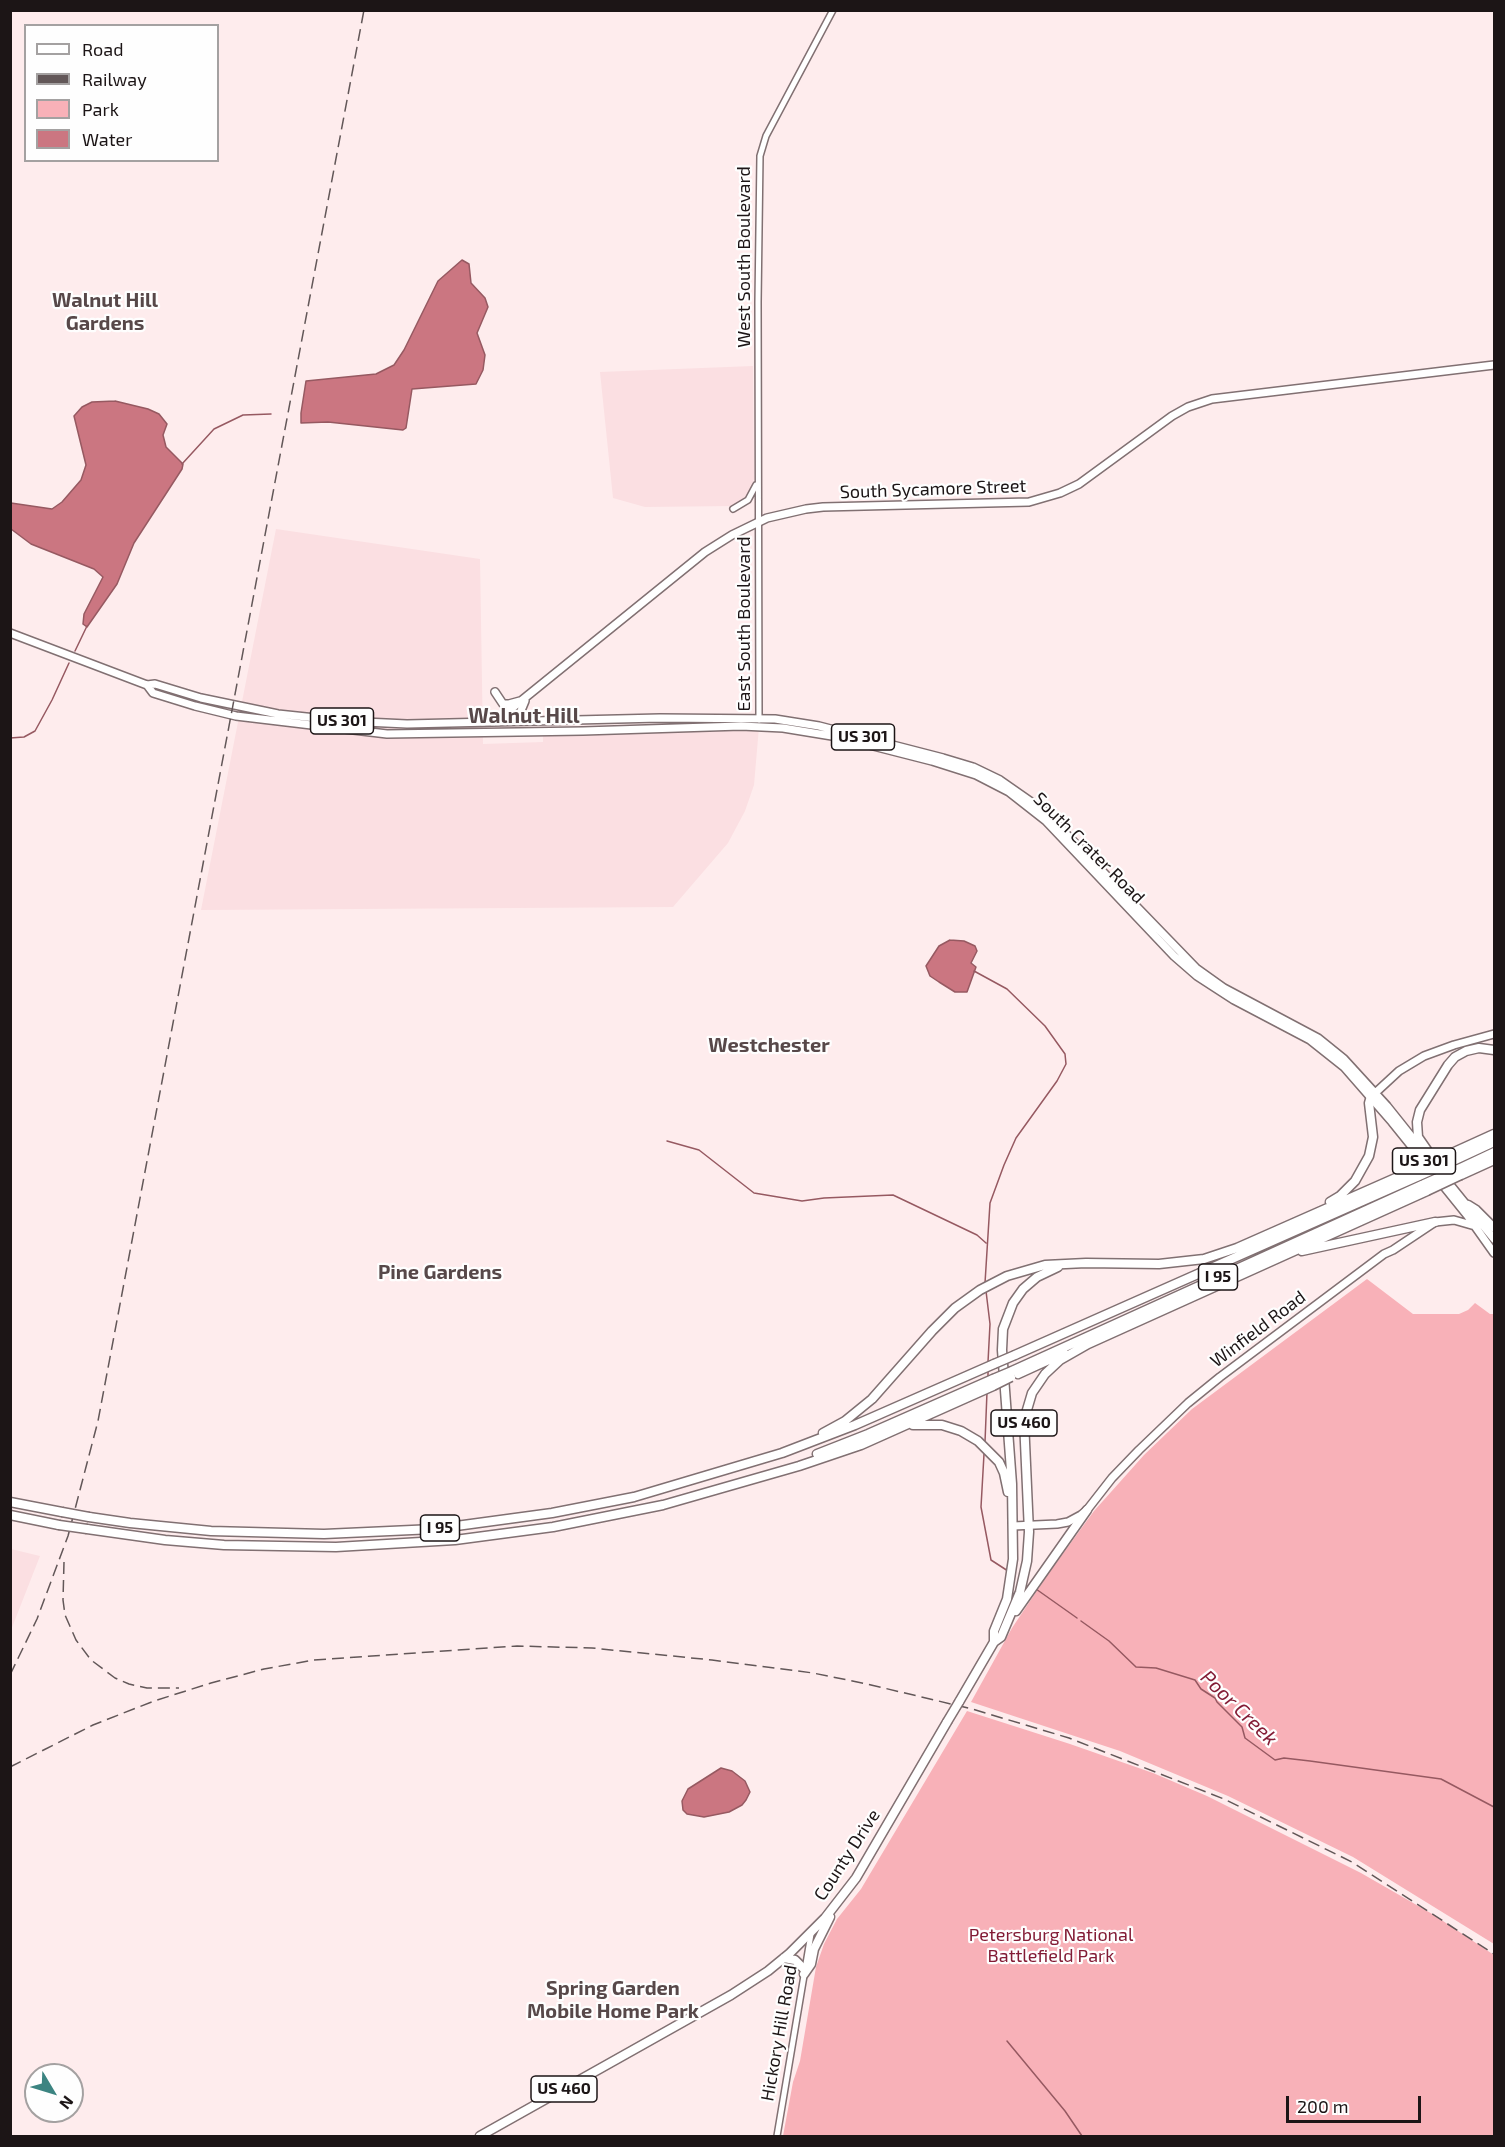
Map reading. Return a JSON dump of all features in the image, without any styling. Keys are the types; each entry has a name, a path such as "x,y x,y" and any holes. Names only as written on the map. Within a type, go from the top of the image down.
{"highway":[{"path":"1428,1158 1427,1150 1418,1137 1417,1122 1420,1110 1455,1057 1479,1048 1494,1050"},
{"path":"1294,1223 1340,1196 1361,1173 1369,1156 1373,1137 1369,1103 1373,1094"},
{"name":"US 460","path":"1455,1165 1494,1134"},
{"name":"I 95","path":"1012,1374 1426,1187 1455,1165 1494,1142"},
{"name":"I 95","path":"1455,1165 1494,1152"},
{"name":"US 460","path":"1013,1526 1002,1350 1005,1323 1018,1295 1030,1283 1046,1272 1071,1263 1159,1264 1197,1260 1237,1248 1417,1172 1494,1160"},
{"name":"I 95","path":"10,1502 89,1517 173,1528 259,1533 346,1534 434,1529 528,1517 614,1502 782,1453 855,1425 1015,1355 1417,1172"},
{"name":"US 460","path":"1029,1525 1024,1430 1029,1401 1038,1383 1052,1367 1084,1346 1284,1256 1426,1187"},
{"path":"1468,1205 1494,1228"},
{"path":"1284,1256 1435,1222"},
{"path":"782,1453 834,1428 858,1411 879,1391 946,1316 980,1290 1018,1272 1045,1265 1071,1263"},
{"path":"758,1477 843,1451 903,1426 993,1382 1084,1346"},
{"name":"I 95","path":"10,1515 59,1525 165,1539 278,1547 360,1546 501,1534 586,1521 663,1505 758,1477 993,1382"},
{"path":"903,1426 942,1425 961,1431 978,1441 992,1454 1001,1467 1013,1516"},
{"path":"1011,1618 1087,1510"},
{"name":"County Drive","path":"480,2136 731,1995 784,1958 811,1934 856,1878 994,1642 1001,1637 1011,1618 1024,1577 1029,1525"},
{"name":"County Drive","path":"994,1642 994,1631 1011,1582 1013,1526"},
{"path":"784,1958 795,1960 805,1972 811,1964 814,1949 834,1907"}],"main road":[{"name":"South Sycamore Street","path":"494,723 705,552 732,535 784,513 823,507 1029,502 1052,497 1079,484 1172,416 1188,407 1212,399 1494,365"},
{"name":"South Crater Road","path":"10,633 147,685 155,684 188,695 240,707 307,717 407,724 759,718 819,726 944,758 981,771 1009,786 1050,816 1196,968 1224,988 1318,1038 1354,1068 1494,1253"},
{"name":"South Crater Road","path":"147,685 153,693 236,716 387,734 759,727 807,731 932,761 976,775 1010,792 1039,815 1153,934 1197,976 1225,995 1320,1047 1348,1071 1373,1094 1468,1205 1494,1239"},
{"path":"495,692 499,700 505,704 526,699"},
{"path":"526,699 520,713 523,719 530,722"},
{"path":"494,723 494,733"},
{"path":"1373,1094 1399,1071 1424,1056 1494,1034"},
{"path":"1435,1222 1454,1220 1475,1226"},
{"name":"Winfield Road","path":"1087,1510 1138,1450 1188,1403 1234,1365 1384,1254 1435,1222"},
{"path":"1013,1526 1068,1522 1087,1510"}],"street":[{"name":"West South Boulevard","path":"759,522 760,156 766,136 833,10"},
{"path":"733,509 752,495 758,478"},
{"name":"East South Boulevard","path":"759,522 759,727"},
{"name":"Hickory Hill Road","path":"777,2136 811,1934"}],"shaded area":[{"path":"753,366 754,479 744,500 733,506 645,507 613,498 600,372"},
{"path":"276,529 480,559 483,744 543,742 543,732 759,727 754,785 745,811 728,843 673,907 201,910"},
{"path":"10,1549 40,1556 11,1630"}],"green space":[{"path":"1367,1279 1413,1314 1459,1314 1468,1310 1475,1303 1490,1314 1494,1314 1494,1944 1353,1857 1228,1796 1120,1751 971,1702 1012,1628 1048,1574 1094,1511 1144,1455 1192,1409"},
{"name":"Petersburg National Battlefield Park","path":"967,1711 1153,1773 1207,1796 1361,1873 1434,1915 1494,1955 1494,2136 783,2136 793,2082 800,2061 816,1967 824,1944 837,1919 861,1889"}],"water":[{"path":"462,260 469,264 471,283 485,298 488,307 477,333 485,355 483,370 476,384 412,389 406,428 403,430 328,422 301,423 306,381 376,374 394,365 404,350 438,281"},
{"path":"115,401 159,414 167,424 163,435 166,447 183,464 134,543 117,584 87,627 83,624 84,614 103,577 94,569 31,544 11,529 11,503 52,509 62,502 81,480 86,465 74,416 82,407 92,402"},
{"path":"950,940 964,941 975,946 977,951 971,963 976,967 967,992 955,992 939,982 930,976 926,966 939,946"},
{"path":"721,1768 732,1771 745,1781 750,1792 746,1800 729,1812 704,1817 687,1814 683,1810 682,1801 688,1789"}],"waterway":[{"path":"182,464 214,429 243,415 271,414"},
{"path":"75,651 87,626"},
{"path":"10,738 24,737 35,731 69,663"},
{"path":"974,971 1007,989 1045,1026 1065,1054 1066,1064 1057,1081 1016,1138 1004,1165 990,1203 985,1283"},
{"path":"667,1141 699,1150 754,1193 802,1201 893,1195 977,1235 986,1243"},
{"name":"Poor Creek","path":"986,1291 990,1324 988,1362"},
{"name":"Poor Creek","path":"985,1442 987,1392"},
{"name":"Poor Creek","path":"984,1454 981,1507 991,1560 1008,1571"},
{"name":"Poor Creek","path":"1036,1589 1077,1618"},
{"name":"Poor Creek","path":"1081,1621 1109,1641 1136,1667 1156,1668 1195,1680 1201,1689 1215,1698 1242,1727 1245,1738 1275,1760 1284,1758 1441,1779 1494,1807"},
{"path":"1007,2041 1065,2111 1082,2136"}],"railway":[{"path":"10,1675 37,1619 68,1536 98,1421 364,10"},
{"path":"64,1562 65,1615 76,1640 91,1660 115,1678 129,1684 147,1688 179,1688"},
{"path":"10,1767 93,1725 154,1701 264,1669 314,1660 517,1646 592,1648 712,1660 813,1673 867,1684 972,1709 1069,1738 1224,1799 1352,1862 1494,1954"}],"district":[{"name":"Walnut Hill Gardens","path":"105,312"},
{"name":"Walnut Hill","path":"524,716"},
{"name":"Westchester","path":"769,1045"},
{"name":"Pine Gardens","path":"440,1272"},
{"name":"Spring Garden Mobile Home Park","path":"613,2000"}]}
